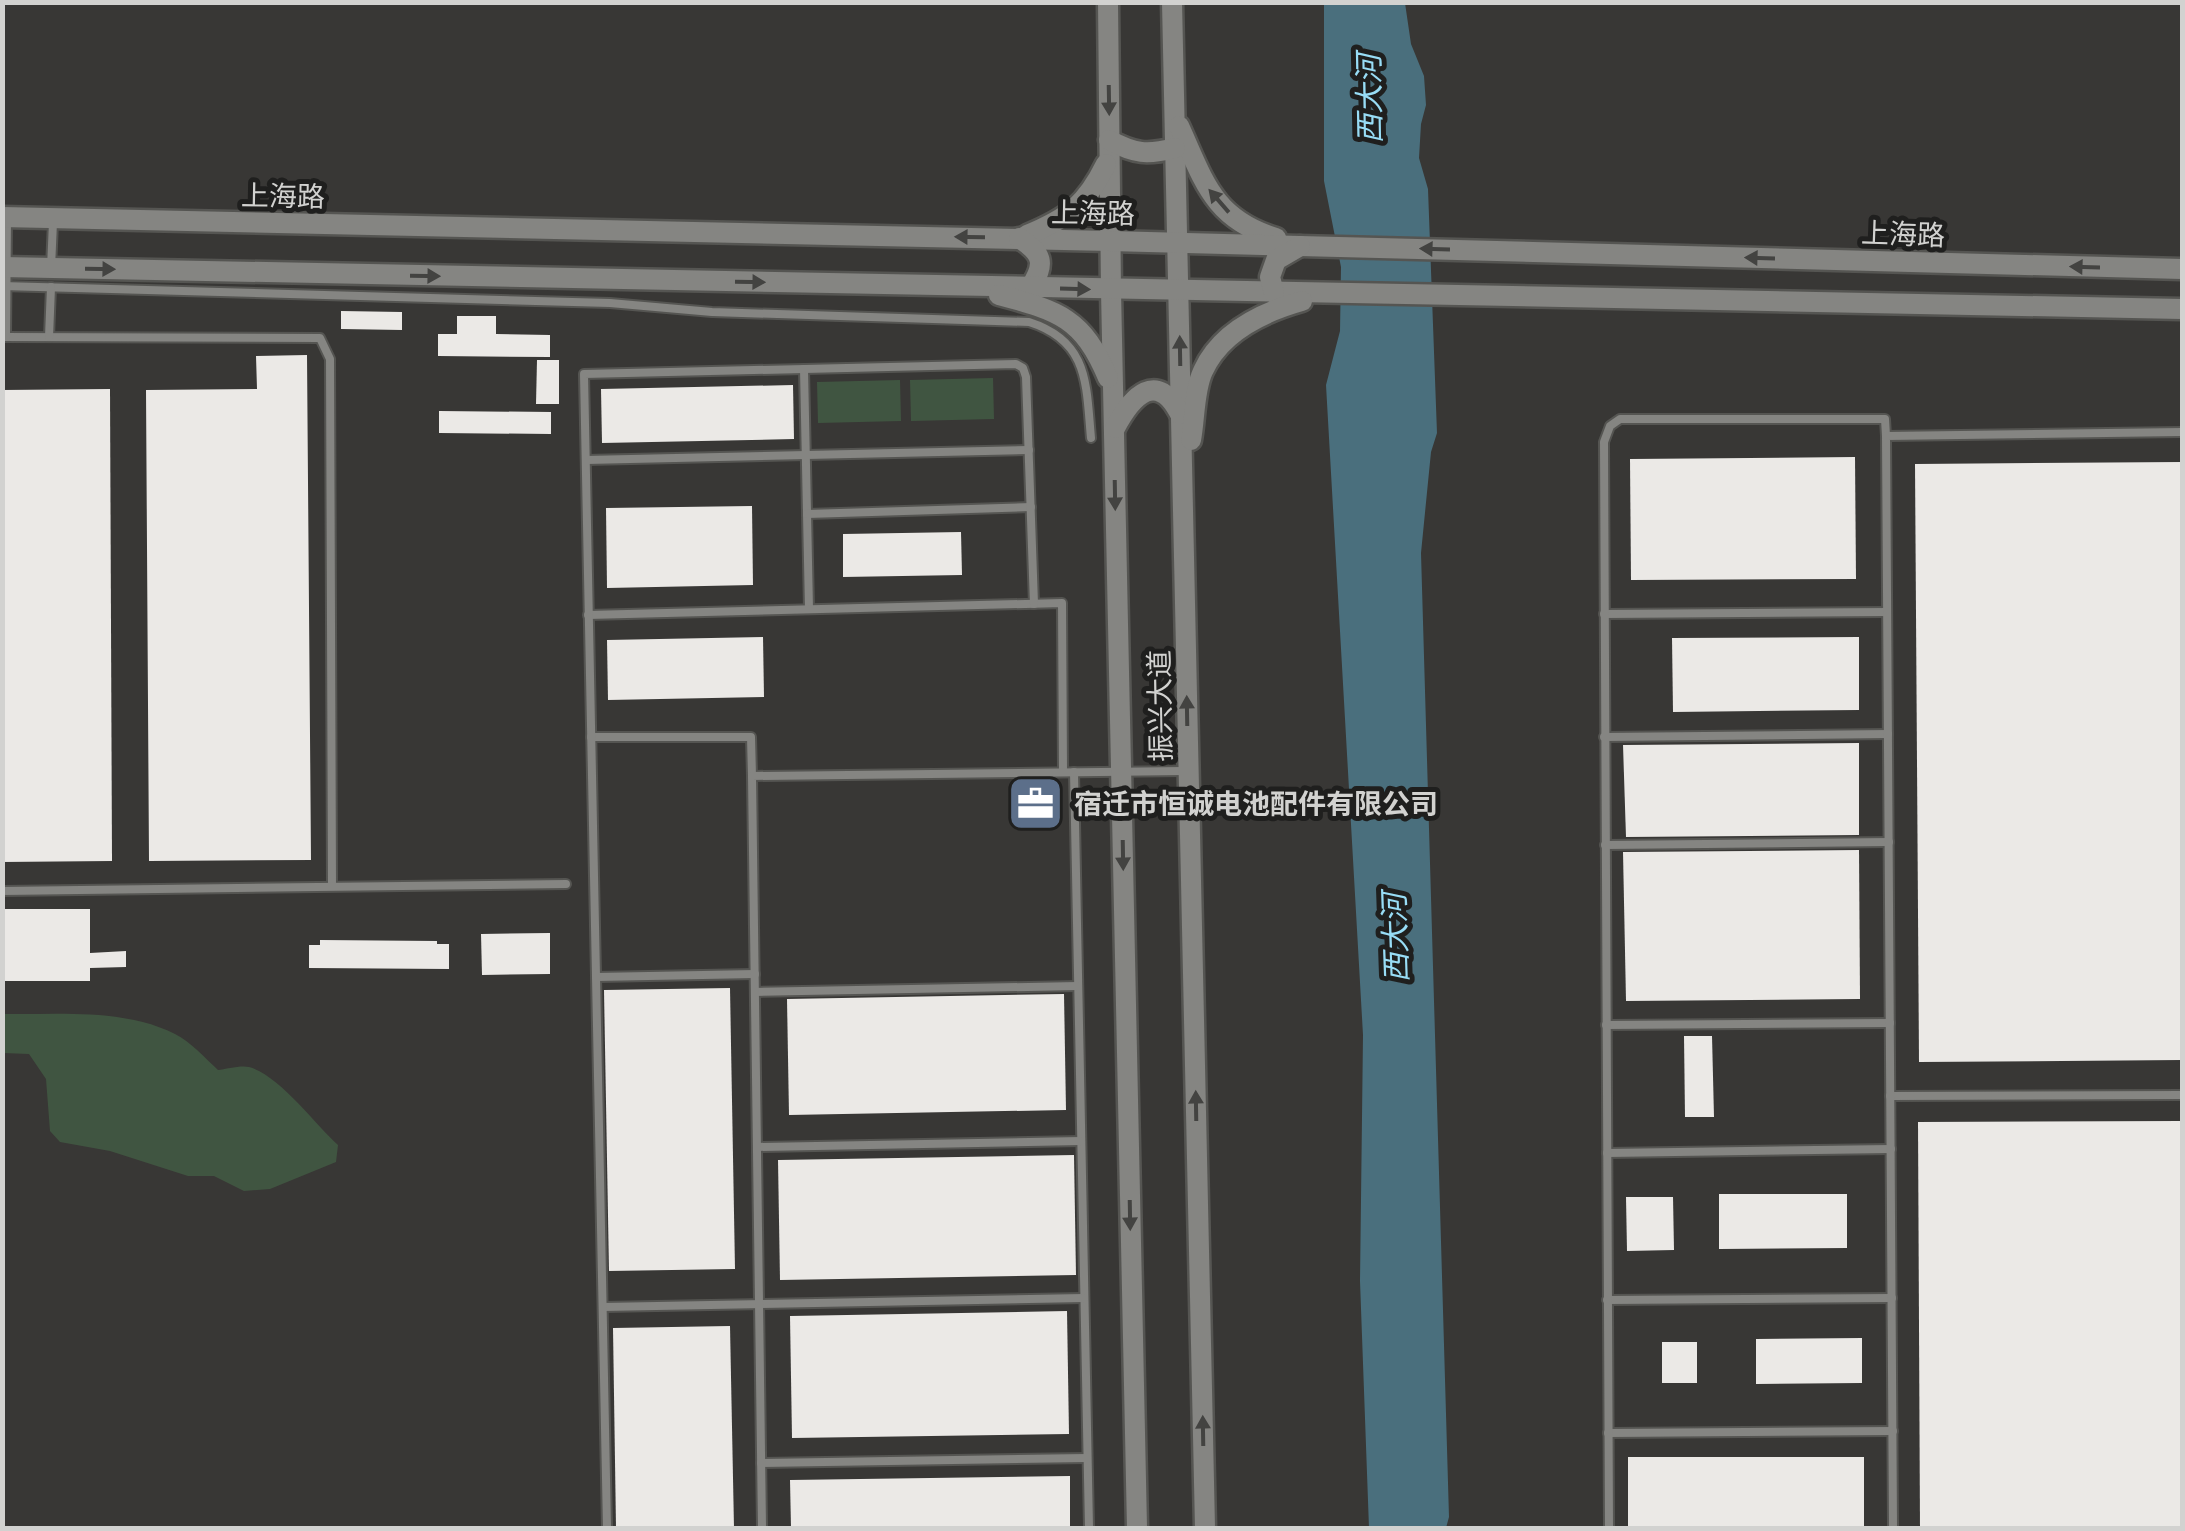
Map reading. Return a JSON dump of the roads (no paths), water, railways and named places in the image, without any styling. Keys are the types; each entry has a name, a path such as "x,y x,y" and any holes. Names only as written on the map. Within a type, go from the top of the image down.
{"main road":[{"name":"振兴大道","path":"1108,2 1137,1528"},
{"name":"振兴大道","path":"1172,2 1205,1528"},
{"path":"1175,115 1205,184 1222,207 1247,229 1302,246"},
{"path":"1019,238 1060,221 1081,205 1109,149 1146,155 1176,148"},
{"name":"上海路","path":"5,217 1110,240 2182,269"},
{"path":"1019,238 1036,249 1040,262 1039,274 1030,288"},
{"path":"1274,294 1270,278 1276,260 1302,246"},
{"path":"4,277 968,287 2182,309"},
{"path":"968,287 1047,308 1076,326 1096,349 1113,388"},
{"path":"1183,497 1201,374 1214,352 1258,318 1327,294"},
{"path":"1114,429 1126,405 1148,390 1172,398 1181,416"}],"lane":[{"path":"5,217 4,338 320,338 327,347 332,886"},
{"path":"49,337 53,218"},
{"path":"51,278 712,312 1028,322 1069,343 1079,359 1092,438"},
{"path":"607,1528 584,374 1016,364 1023,368 1026,377 1034,604"},
{"path":"804,369 809,609"},
{"path":"1609,1528 1603,457 1610,426 1620,420 1886,419 1893,1528"},
{"path":"1886,436 2182,432"},
{"path":"586,460 1028,450"},
{"path":"807,514 1031,507"},
{"path":"588,615 1062,603 1064,772"},
{"path":"1604,614 1887,612"},
{"path":"1604,737 1888,734"},
{"path":"591,737 751,737 762,1528"},
{"path":"752,776 1188,771"},
{"path":"1074,772 1089,1528"},
{"path":"1605,845 1889,842"},
{"path":"2,891 566,884"},
{"path":"596,976 755,974"},
{"path":"755,992 1078,986"},
{"path":"1606,1025 1890,1024"},
{"path":"1890,1096 2182,1095"},
{"path":"757,1147 1081,1141"},
{"path":"1607,1153 1891,1150"},
{"path":"602,1307 1084,1298"},
{"path":"1608,1300 1892,1298"},
{"path":"1608,1433 1892,1431"},
{"path":"761,1463 1088,1458"}],"water":[{"name":"西大河","path":"1324,3 1405,3 1411,44 1424,76 1426,105 1419,158 1428,189 1437,433 1431,452 1421,553 1449,1517 1446,1528 1369,1528 1360,1281 1363,1035 1326,385 1340,331 1341,267 1324,181"}],"place":[{"name":"宿迁市恒诚电池配件有限公司","path":"1035,804"}]}
